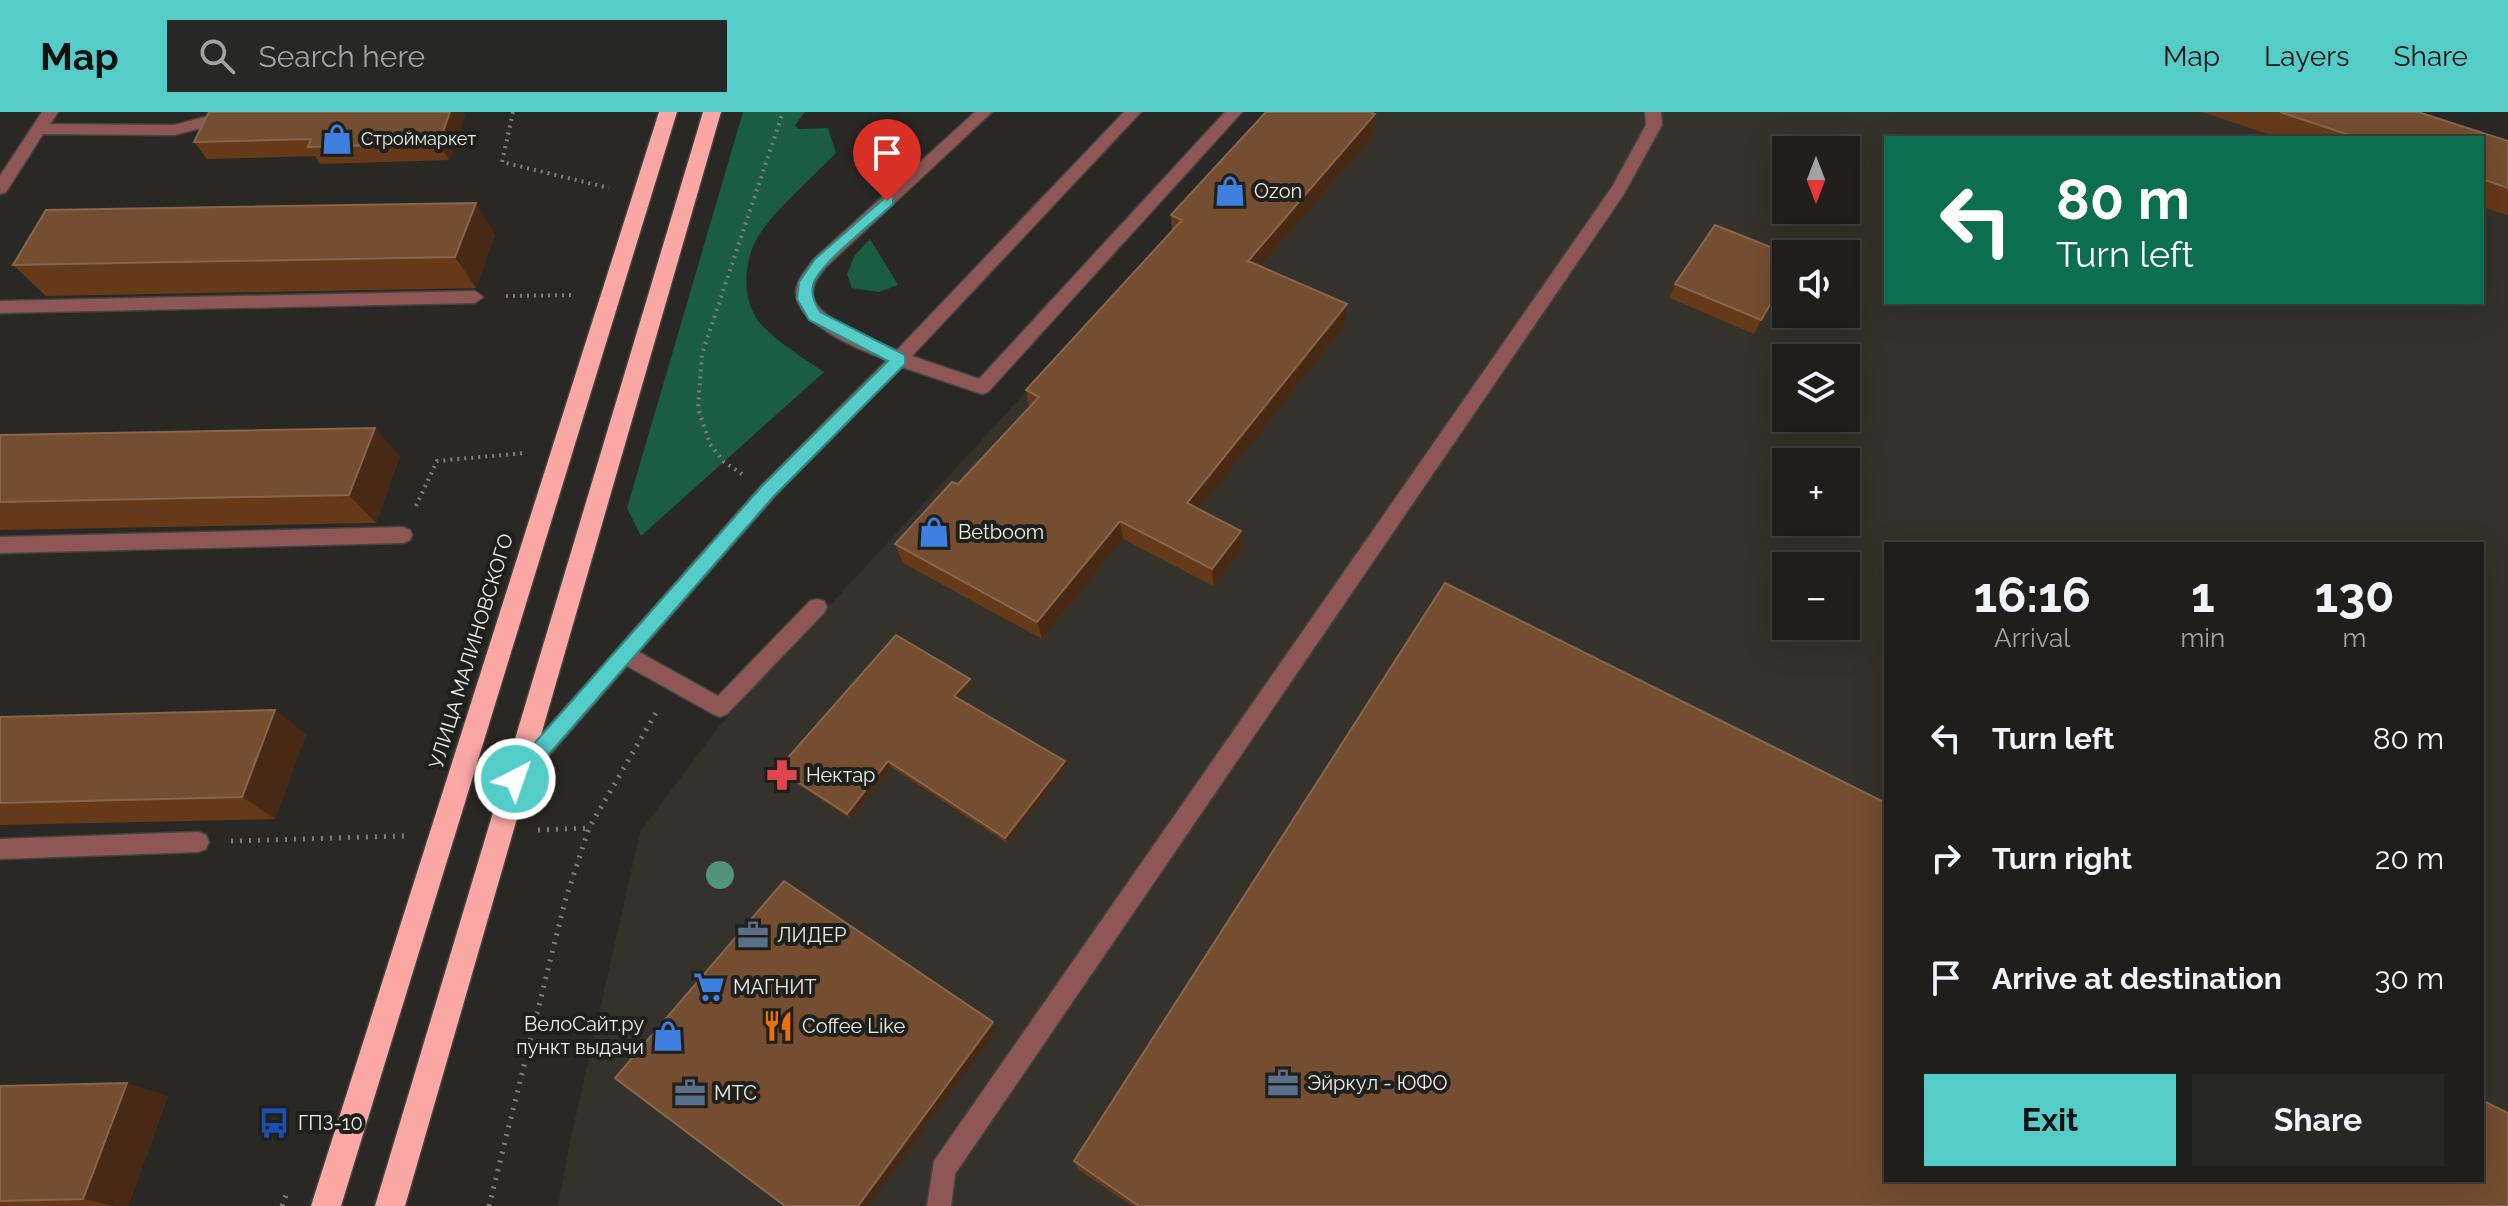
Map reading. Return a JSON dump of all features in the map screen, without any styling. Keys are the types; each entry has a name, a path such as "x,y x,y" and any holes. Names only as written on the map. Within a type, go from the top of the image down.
{"highway":[{"name":"УЛИЦА МАЛИНОВСКОГО","path":"326,1206 668,112"},
{"path":"390,1206 712,112"}],"street":[{"path":"0,188 50,112"},
{"path":"39,129 174,130 244,112"},
{"path":"515,779 768,491 899,359 1133,112"},
{"path":"981,114 820,263 806,282 804,299 814,316 899,359 982,387 1234,112"},
{"path":"939,1206 943,1170 1618,190 1654,125 1653,112"},
{"path":"0,307 475,297"},
{"path":"0,545 403,535"},
{"path":"625,654 720,708 817,607"},
{"path":"0,849 198,842"}],"path":[{"path":"513,112 502,162 610,188"},
{"path":"768,491 724,462 710,444 698,408 702,354 783,112"},
{"path":"475,297 577,295"},
{"path":"403,535 437,461 526,453"},
{"path":"489,1206 565,901 589,828 673,682"},
{"path":"499,832 589,828"},
{"path":"198,842 443,834"}],"shaded area":[{"path":"1283,112 2357,112 2431,136 1884,136 1884,304 2484,304 2484,153 2508,161 2508,1206 558,1206 640,832 720,725"}],"green space":[{"path":"743,112 805,112 795,125 798,129 828,128 836,153 766,225 750,256 746,280 750,303 760,323 782,343 824,372 641,536 627,508"},
{"path":"870,239 898,285 879,292 852,288 847,274 855,255"}],"building":[{"path":"209,112 450,112 439,143 308,147 311,139 194,142"},
{"path":"1266,112 1375,114 1248,261 1347,304 1187,503 1241,531 1212,569 1120,521 1037,622 895,544 952,482 958,484 1039,397 1026,390 1182,220 1171,215"},
{"path":"2280,112 2418,112 2508,141 2508,188 2484,180 2484,136 2352,136"},
{"path":"476,203 455,257 13,265 46,210"},
{"path":"1715,225 1772,248 1772,302 1761,320 1675,284"},
{"path":"375,428 349,495 0,502 0,435"},
{"path":"1445,583 1884,802 1884,1182 2484,1182 2484,1101 2508,1113 2508,1206 1139,1206 1074,1161"},
{"path":"896,635 970,679 954,696 1065,761 1005,838 888,761 847,814 778,769"},
{"path":"275,710 242,797 0,803 0,717"},
{"path":"784,881 993,1022 858,1206 785,1206 615,1078"},
{"path":"127,1083 83,1199 0,1201 0,1086"}],"place":[{"name":"Строймаркет","path":"337,139"},
{"name":"Ozon","path":"1230,191"},
{"name":"Betboom","path":"934,532"},
{"name":"Нектар","path":"782,775"},
{"name":"ЛИДЕР","path":"753,935"},
{"name":"МАГНИТ","path":"709,987"},
{"name":"Coffee Like","path":"778,1026"},
{"name":"ВелоСайт.ру пункт выдачи","path":"668,1036"},
{"name":"Эйркул - ЮФО","path":"1283,1083"},
{"name":"МТС","path":"690,1093"},
{"name":"ГПЗ-10","path":"274,1123"}],"route":[{"path":"515,779 768,491 899,359 814,316 804,299 806,282 820,263 887,201"}]}
